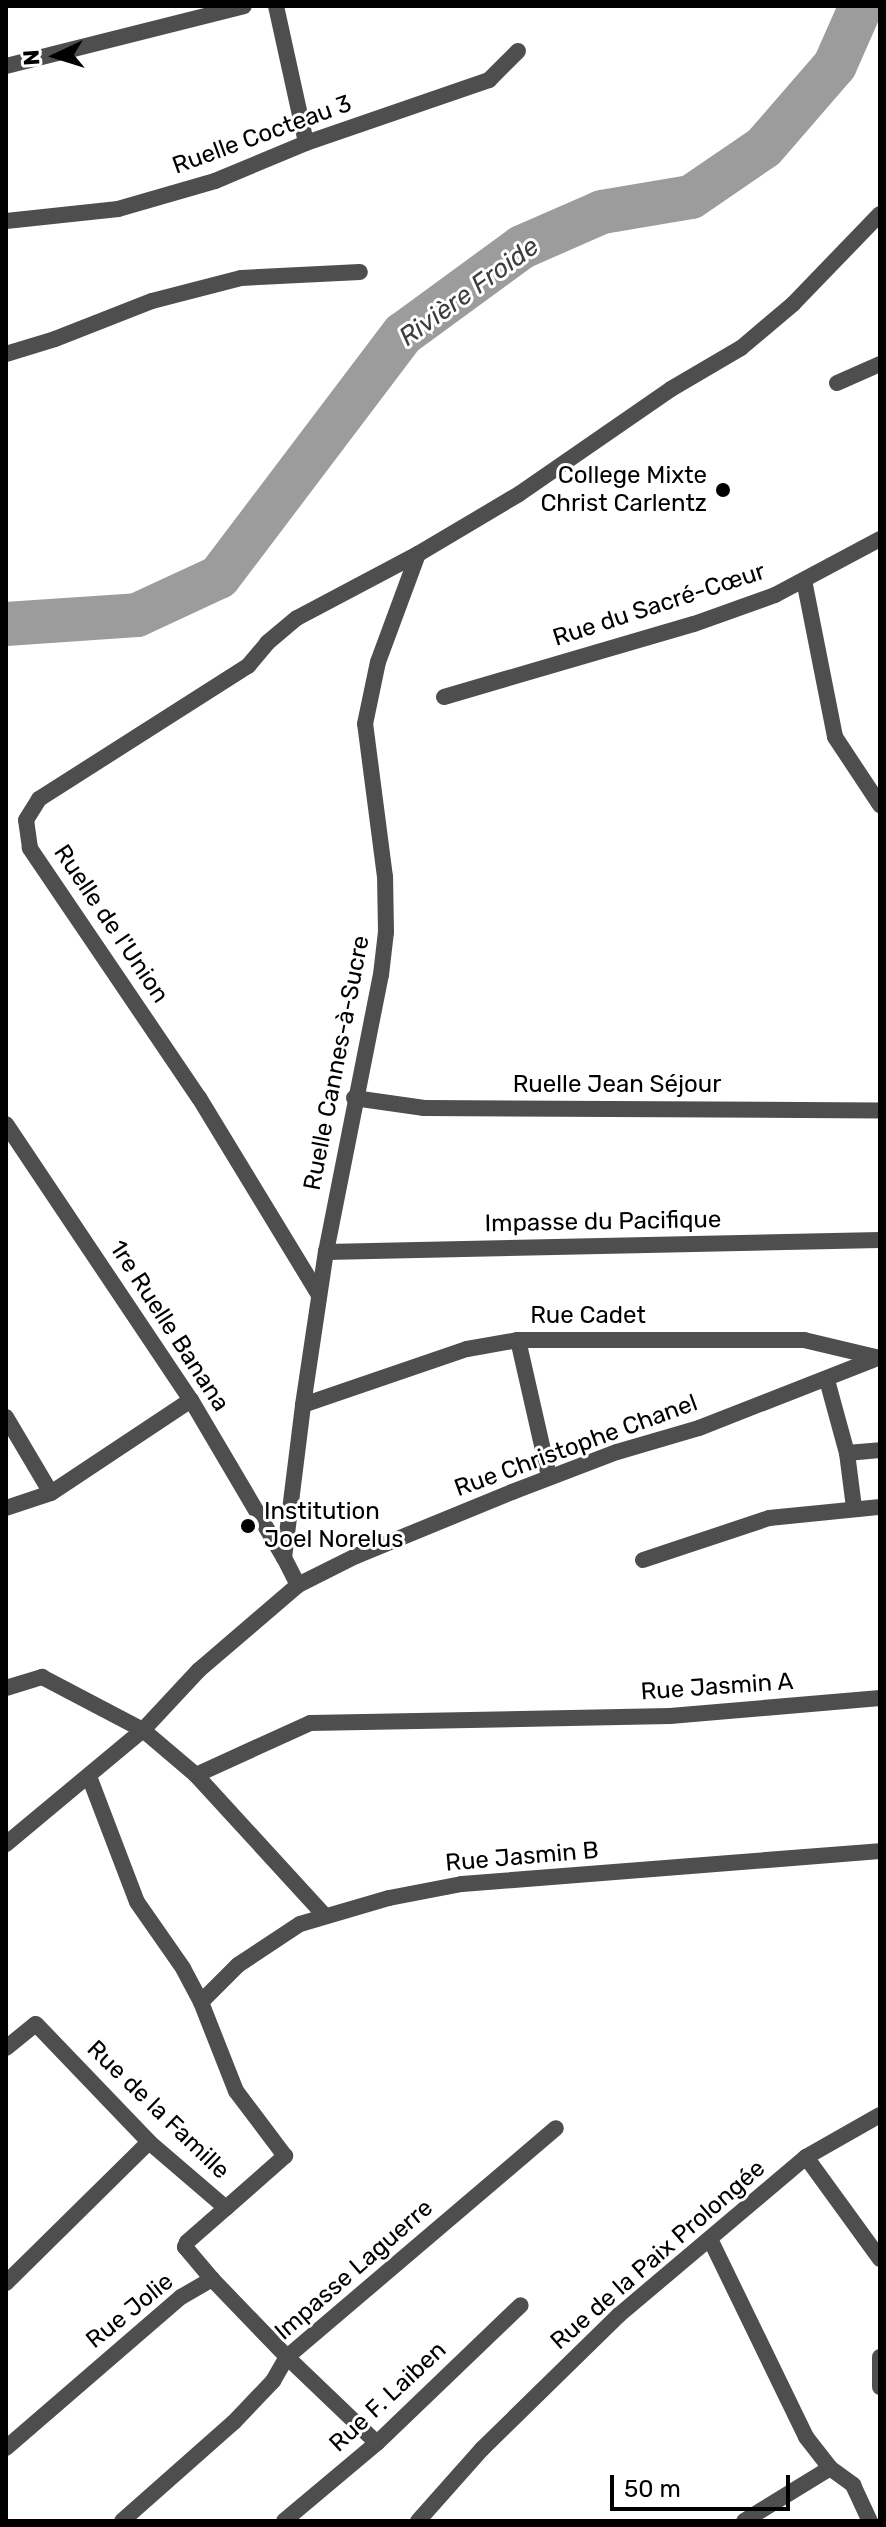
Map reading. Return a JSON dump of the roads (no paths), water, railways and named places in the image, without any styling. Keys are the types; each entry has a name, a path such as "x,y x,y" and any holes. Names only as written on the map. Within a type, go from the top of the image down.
{"street":[{"path":"6,66 244,6"},
{"path":"276,6 306,143"},
{"name":"Ruelle Cocteau 3","path":"6,221 118,209 215,181 306,143 489,80 518,51"},
{"path":"418,554 519,494 671,389 741,348 793,304 880,214"},
{"path":"6,354 55,339 152,301 241,278 360,272"},
{"path":"837,383 880,364"},
{"name":"Rue du Sacré-Cœur","path":"444,697 694,624 775,595 880,539"},
{"name":"Ruelle Cannes-à-Sucre","path":"284,1558 326,1252 354,1098 381,975 386,932 385,877 365,724 378,662 418,554"},
{"name":"Ruelle de l'Union","path":"319,1295 199,1098 30,848 26,820 39,799 248,666 267,643 297,618 418,554"},
{"path":"804,580 835,737 880,805"},
{"name":"Ruelle Jean Séjour","path":"354,1098 424,1108 880,1110"},
{"name":"1re Ruelle Banana","path":"6,1124 191,1400 284,1558"},
{"name":"Impasse du Pacifique","path":"326,1252 880,1240"},
{"path":"518,1340 549,1477"},
{"name":"Rue Cadet","path":"303,1405 467,1349 518,1340 804,1340 880,1358"},
{"name":"Rue Christophe Chanel","path":"6,1844 143,1730 199,1670 298,1585 356,1556 549,1477 617,1452 699,1428 880,1358"},
{"path":"827,1380 847,1453 854,1508"},
{"path":"6,1508 51,1493 191,1400"},
{"path":"6,1417 51,1493"},
{"path":"847,1453 880,1450"},
{"path":"643,1560 769,1518 880,1507"},
{"path":"284,1558 298,1585"},
{"path":"6,1688 42,1677 143,1730 196,1775 325,1916"},
{"name":"Rue Jasmin A","path":"196,1775 310,1723 670,1716 880,1698"},
{"path":"89,1776 137,1902 183,1968 201,2002"},
{"name":"Rue Jasmin B","path":"201,2002 238,1965 300,1924 462,1884 880,1851"},
{"name":"Rue de la Famille","path":"6,2048 36,2024 149,2142 226,2208 285,2156 236,2091 201,2002"},
{"name":"Rue de la Paix Prolongée","path":"425,2519 482,2449 619,2315 806,2157 880,2115"},
{"name":"Impasse Laguerre","path":"122,2521 234,2422 273,2381 287,2357 556,2128"},
{"path":"6,2283 149,2142"},
{"path":"806,2157 880,2259"},
{"name":"Rue Jolie","path":"6,2448 181,2297 212,2279 185,2247 226,2208"},
{"path":"710,2239 806,2437 830,2468 853,2485 870,2521"},
{"path":"212,2279 287,2357 377,2443"},
{"name":"Rue F. Laiben","path":"284,2521 377,2443 521,2305"},
{"path":"880,2357 880,2387"},
{"path":"744,2521 830,2468"}],"waterway":[{"name":"Rivière Froide","path":"6,624 137,615 219,577 403,334 522,247 602,212 691,197 764,147 835,65 861,6"}],"place":[{"name":"College Mixte Christ Carlentz","path":"723,490"},
{"name":"Institution Joel Norelus","path":"248,1526"}]}
